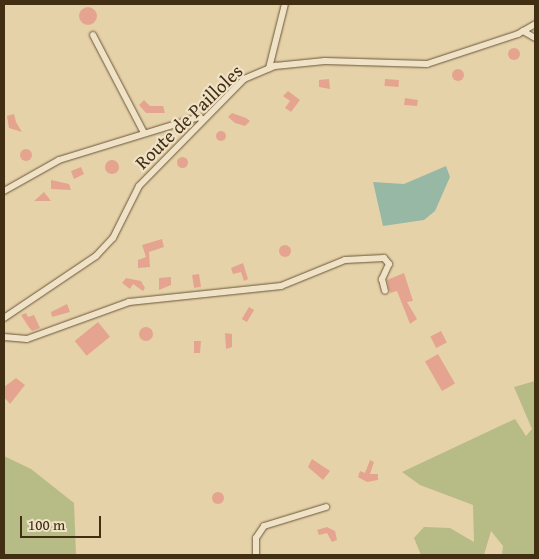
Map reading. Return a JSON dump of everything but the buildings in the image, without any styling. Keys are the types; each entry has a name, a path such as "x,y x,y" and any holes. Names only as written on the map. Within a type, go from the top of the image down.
{"street":[{"path":"268,68 285,4"},
{"name":"Route de Pailloles","path":"4,318 96,256 113,238 139,186 244,79 268,68 325,60 427,64 523,31 535,24"},
{"path":"523,31 535,38"},
{"path":"93,35 144,133"},
{"path":"4,191 59,160 198,117 203,120"},
{"path":"4,337 27,339 129,302 281,286 345,260 384,258 389,264 382,279 385,292"},
{"path":"256,555 256,538 264,526 326,508"}],"green space":[{"path":"535,381 535,555 502,555 503,546 491,531 484,555 421,555 414,538 424,527 450,528 474,542 473,505 420,485 402,472 515,419 526,436 532,429 514,387"},
{"path":"4,456 31,469 74,503 76,555 4,555"}],"shaded area":[{"path":"446,166 450,177 435,211 424,220 383,226 373,182 404,184"}]}
